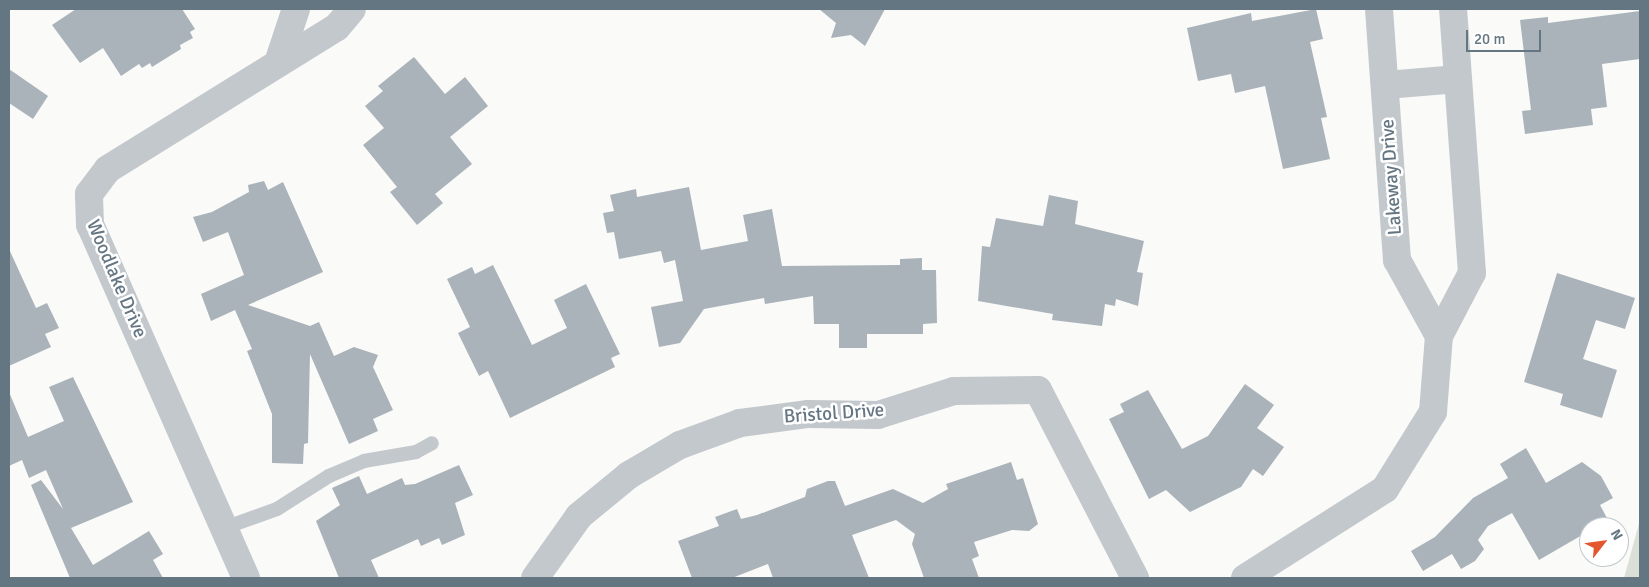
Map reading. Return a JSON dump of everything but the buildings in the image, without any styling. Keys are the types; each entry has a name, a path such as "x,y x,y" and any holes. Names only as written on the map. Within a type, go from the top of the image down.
{"street":[{"path":"279,60 296,9"},
{"name":"Woodlake Drive","path":"246,578 86,210 96,180 108,169 279,60 337,27 352,9"},
{"name":"Lakeway Drive","path":"1379,9 1386,85 1397,260 1439,336"},
{"path":"1245,578 1385,489 1434,412 1439,336 1472,273 1453,9"},
{"path":"1386,85 1458,79"},
{"name":"Bristol Drive","path":"535,578 579,516 628,475 688,442 740,423 808,414 878,415 954,391 1038,390 1135,578"}],"lane":[{"path":"224,528 277,509 329,476 364,461 416,452 432,443"}],"shaded area":[{"path":"1640,520 1640,578 1624,578 1627,567 1629,567 1629,560"}]}
